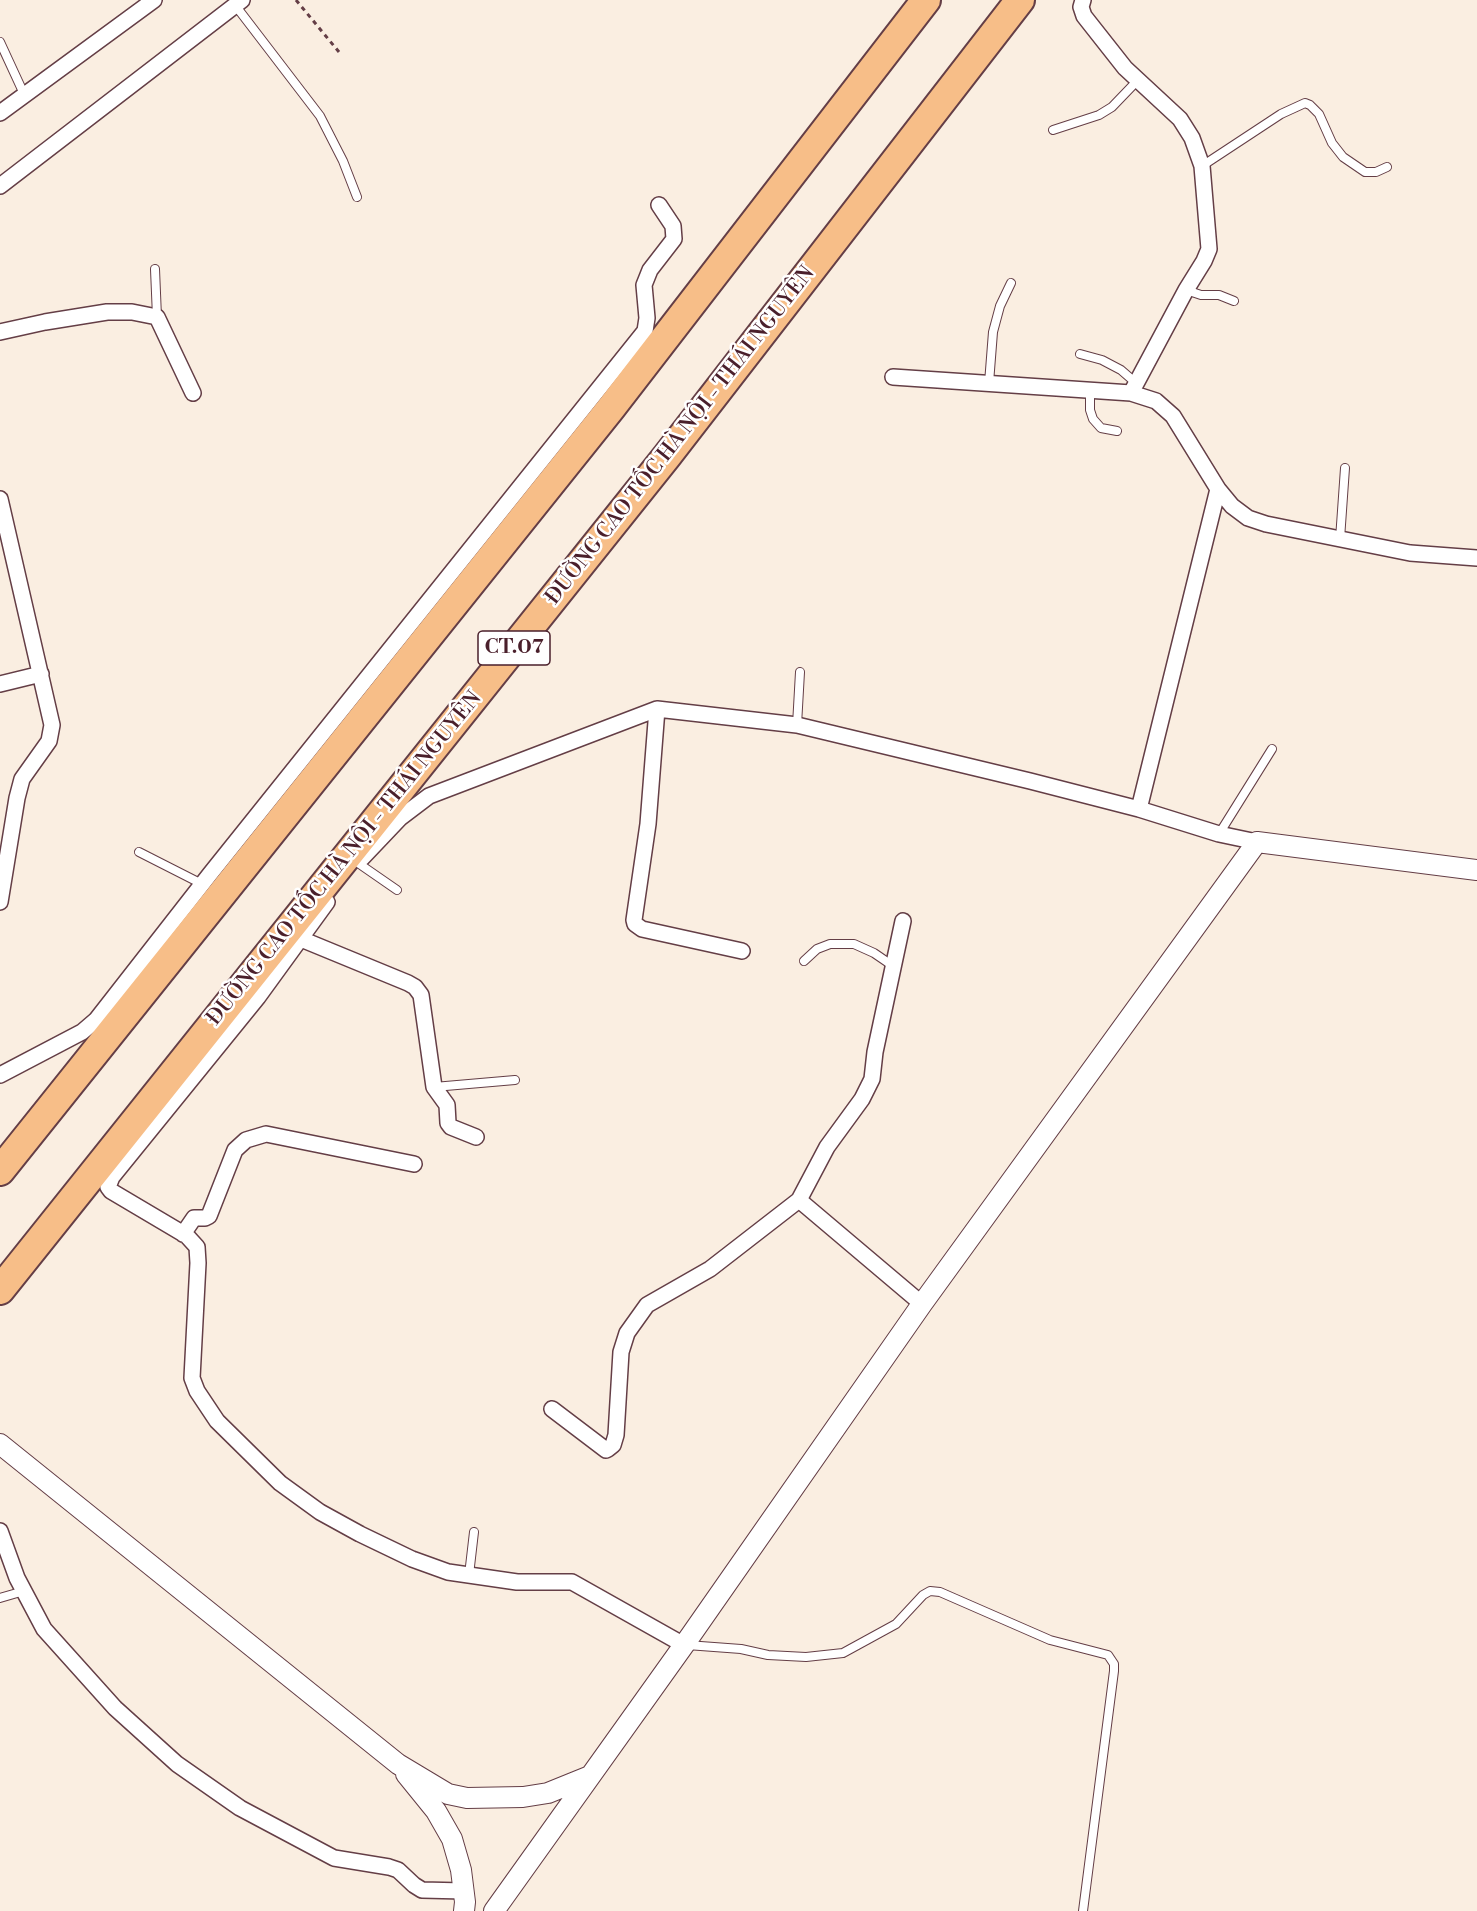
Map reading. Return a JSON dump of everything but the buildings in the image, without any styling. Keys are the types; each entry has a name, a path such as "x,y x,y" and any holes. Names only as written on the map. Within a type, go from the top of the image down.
{"highway":[{"path":"0,1171 611,408 926,0"},
{"name":"ĐƯỜNG CAO TỐC HÀ NỘI - THÁI NGUYÊN","path":"0,1290 667,456 1020,0"}],"street":[{"path":"0,112 154,0"},
{"path":"1083,0 1081,7 1084,16 1137,81 1180,119 1192,138 1202,166 1209,249 1134,388"},
{"path":"0,186 238,3"},
{"path":"0,1075 82,1032 96,1020 202,884 645,331 644,285 650,270 674,239 673,226 659,205"},
{"path":"0,332 107,312 132,312 157,316 193,393"},
{"path":"893,377 1090,390 1134,388 1156,401 1173,416 1218,489 1232,506 1248,518 1266,524 1410,553 1477,558"},
{"path":"1139,810 1218,489"},
{"path":"0,499 52,725 49,741 22,779 6,831 0,902"},
{"path":"0,684 41,674"},
{"path":"657,709 648,824 635,924 642,928 742,951"},
{"path":"684,1645 572,1582 517,1582 448,1572 412,1559 320,1512 280,1483 217,1421 197,1391 192,1378 197,1246 183,1234 108,1187 358,863 400,818 429,796 657,709 797,725 1139,810 1219,834 1257,842 1477,870"},
{"path":"494,1911 684,1645 922,1304 1257,842"},
{"path":"552,1408 606,1450 613,1445 616,1435 621,1352 627,1333 647,1305 710,1269 799,1200 827,1147 862,1099 872,1079 874,1052 903,921"},
{"path":"301,939 415,987 421,995 434,1087 447,1105 447,1120 451,1127 476,1137"},
{"path":"183,1234 194,1218 209,1216 235,1150 246,1140 266,1134 414,1164"},
{"path":"799,1200 922,1304"},
{"path":"0,1444 398,1764 448,1794 467,1798 531,1796 548,1793 590,1776"},
{"path":"0,1531 17,1578 44,1629 115,1708 177,1764 240,1808 334,1858 398,1870 422,1890 464,1891"},
{"path":"398,1764 436,1811 452,1839 461,1870 464,1911"}],"lane":[{"path":"238,3 320,116 344,161 357,197"},
{"path":"0,42 24,94"},
{"path":"1053,130 1106,111 1137,81"},
{"path":"1202,166 1281,114 1305,104 1310,105 1319,114 1332,143 1343,157 1365,172 1376,172 1387,167"},
{"path":"155,269 157,316"},
{"path":"989,383 993,332 1000,306 1011,283"},
{"path":"1186,290 1201,295 1219,295 1234,301"},
{"path":"1080,354 1102,360 1121,370 1134,388"},
{"path":"1090,390 1090,410 1093,419 1101,428 1117,430"},
{"path":"1340,539 1345,468"},
{"path":"797,725 800,672"},
{"path":"1219,834 1272,749"},
{"path":"139,852 202,884"},
{"path":"358,863 398,890"},
{"path":"804,961 818,949 830,944 854,944 874,953 893,966"},
{"path":"434,1087 515,1080"},
{"path":"469,1575 474,1532"},
{"path":"0,1598 24,1591"},
{"path":"684,1645 806,1657 843,1653 896,1624 923,1595 930,1591 940,1592 1050,1640 1108,1655 1114,1664 1114,1671 1083,1911"}],"path":[{"path":"296,0 339,52"}]}
